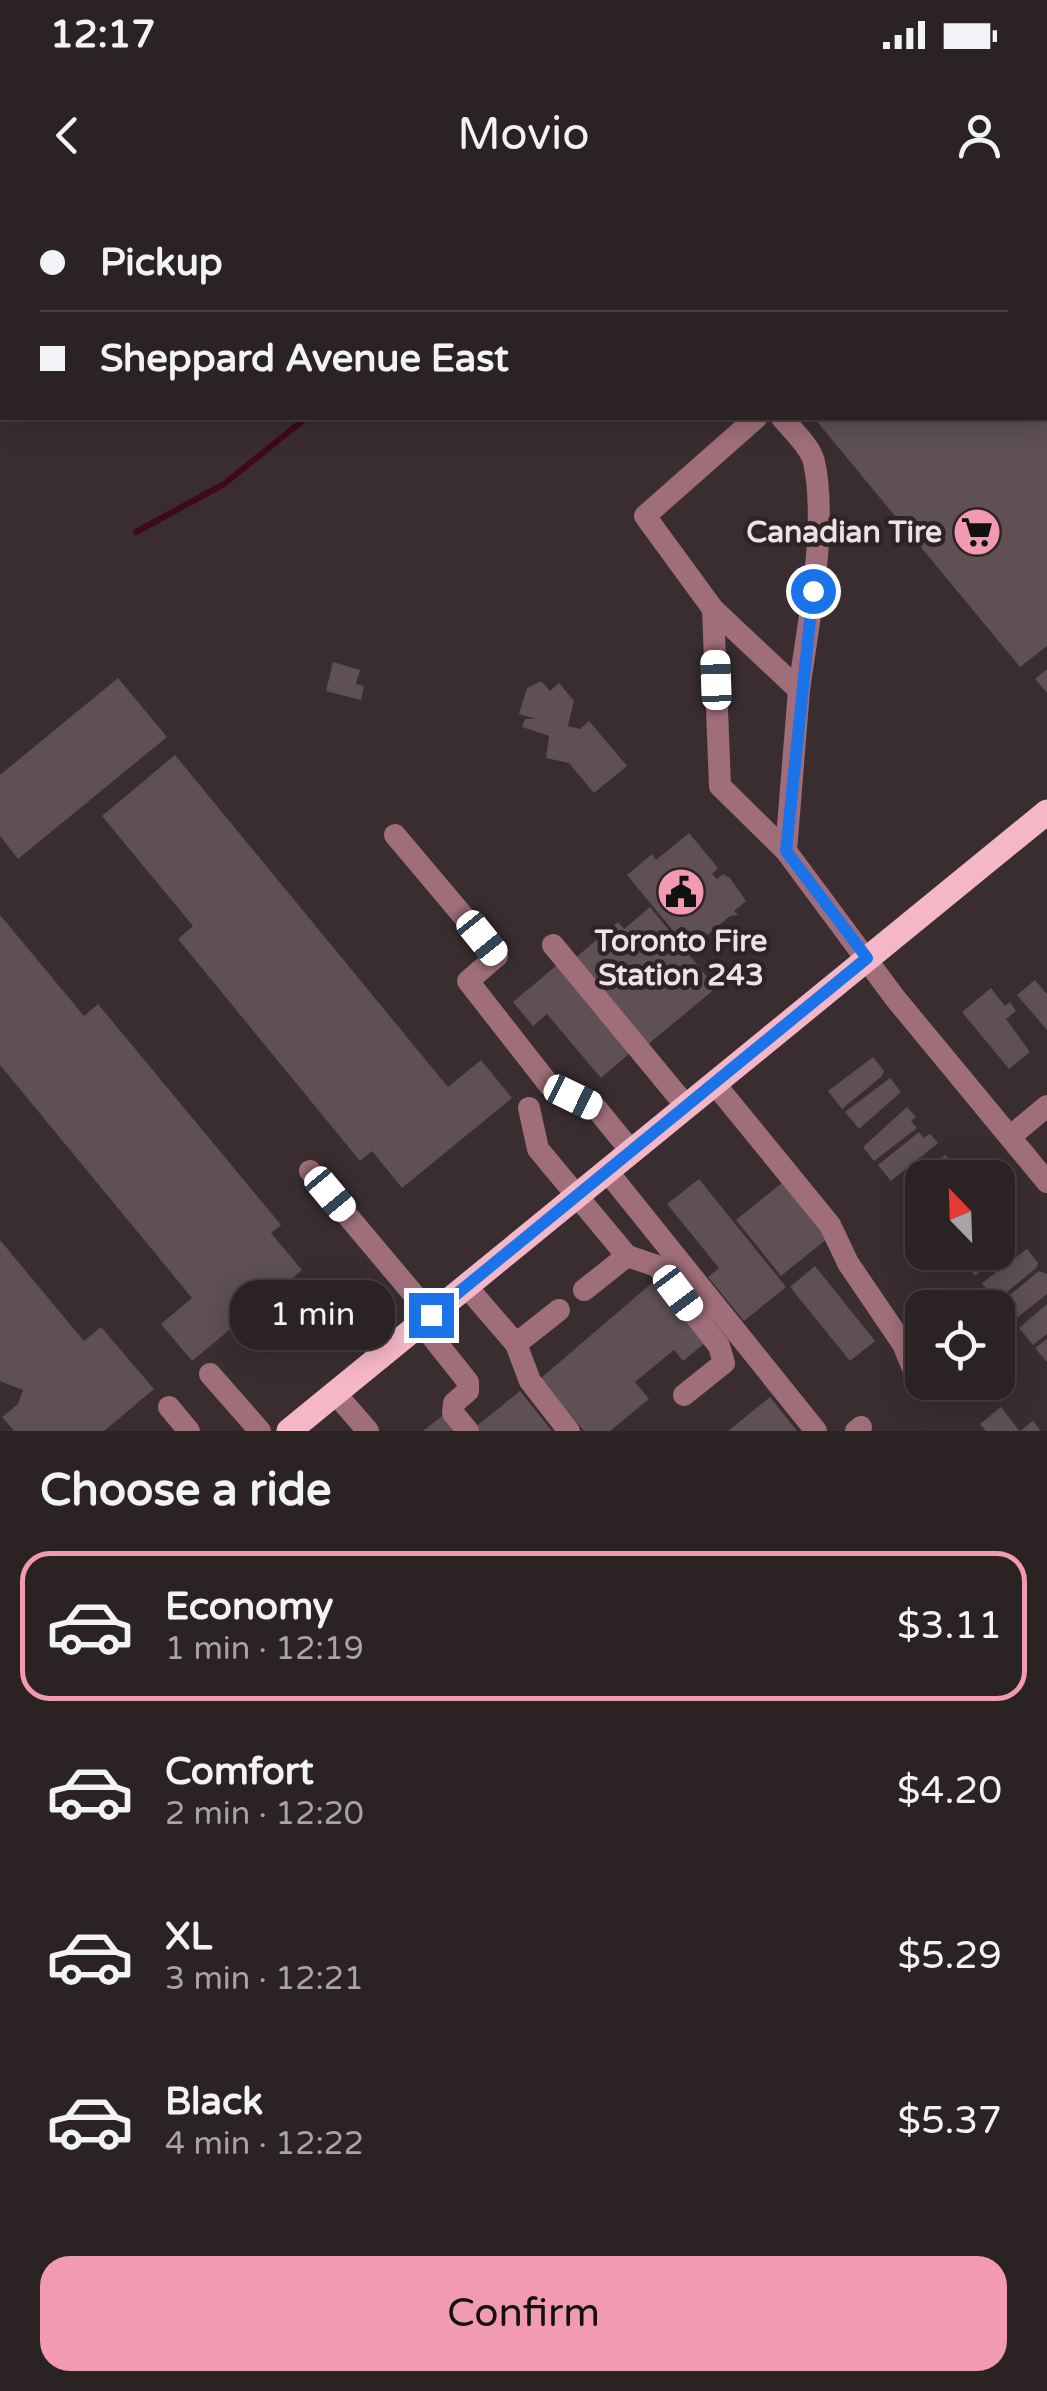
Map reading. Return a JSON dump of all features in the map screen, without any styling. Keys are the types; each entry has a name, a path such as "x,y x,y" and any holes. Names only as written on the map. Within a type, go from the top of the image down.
{"main road":[{"path":"289,1431 1047,812"}],"street":[{"path":"754,420 646,516 713,609 799,690"},
{"path":"784,420 814,458 818,496 813,591 799,690 786,851"},
{"path":"713,609 720,786 786,851 1047,1182"},
{"path":"395,835 496,956 468,982 550,1086 596,1108 631,1151"},
{"path":"553,945 686,1106"},
{"path":"714,1083 830,1224 848,1263 905,1352"},
{"path":"1011,1136 1047,1106"},
{"path":"529,1108 538,1149 626,1256 658,1266 719,1346 724,1363 684,1395"},
{"path":"310,1171 426,1319 468,1382 468,1391 454,1403 453,1413 468,1431"},
{"path":"607,1171 816,1431"},
{"path":"584,1290 626,1256"},
{"path":"466,1286 516,1344 530,1381 569,1431"},
{"path":"516,1344 559,1310"},
{"path":"210,1374 260,1431"},
{"path":"335,1394 368,1431"},
{"path":"169,1408 189,1431"}],"building":[{"name":"Canadian Tire","path":"816,420 1047,420 1047,646 1020,667"},
{"path":"333,662 360,670 356,684 364,686 361,700 326,691"},
{"path":"1047,669 1047,693 1035,679"},
{"path":"118,678 167,737 18,859 0,836 0,775"},
{"path":"541,681 550,691 559,683 574,701 568,726 580,729 589,721 627,766 594,793 569,763 546,758 549,736 522,727 525,719 536,719 519,714 527,688"},
{"path":"175,755 448,1087 481,1060 512,1098 402,1188 372,1151 360,1161 178,939 193,926 102,816"},
{"path":"689,833 718,868 712,874 717,879 723,874 730,878 746,901 734,911 738,915 730,916 689,950 627,875 652,854 656,860"},
{"path":"650,907 716,988 646,1046 574,959 618,922 624,929"},
{"path":"0,915 84,1016 98,1004 281,1225 271,1233 302,1270 192,1361 161,1324 192,1298 0,1065"},
{"path":"557,965 631,1052 601,1078 547,1014 533,1026 513,1002"},
{"path":"1035,980 1047,994 1047,1030 1017,995"},
{"path":"991,988 1005,1006 1010,1002 1016,1011 1006,1019 1030,1052 1009,1069 962,1012"},
{"path":"873,1057 884,1071 882,1076 842,1109 828,1091"},
{"path":"890,1078 901,1092 859,1129 845,1112"},
{"path":"907,1107 916,1117 911,1121 917,1128 874,1161 863,1147"},
{"path":"919,1132 924,1138 930,1134 938,1143 917,1160 905,1160 905,1170 891,1181 878,1165"},
{"path":"699,1179 786,1287 744,1321 708,1277 719,1268 667,1204"},
{"path":"783,1182 828,1238 781,1276 736,1220"},
{"path":"0,1240 84,1341 101,1327 154,1389 104,1431 14,1431 2,1417 18,1404 23,1390 0,1381"},
{"path":"1027,1249 1038,1263 1009,1290 987,1290 982,1283 999,1270 1015,1270 1015,1258"},
{"path":"815,1266 875,1341 850,1361 790,1287"},
{"path":"1039,1271 1047,1274 1047,1294 1015,1319 1015,1291"},
{"path":"659,1277 710,1339 683,1361 674,1350 635,1382 649,1399 610,1431 584,1431 541,1378"},
{"path":"1047,1304 1047,1334 1033,1345 1019,1328"},
{"path":"1047,1339 1047,1362 1035,1348"},
{"path":"520,1391 552,1431 474,1431 473,1429"},
{"path":"770,1397 797,1431 728,1431"},
{"path":"1001,1407 1020,1431 986,1431 980,1424"},
{"path":"442,1416 454,1431 423,1431"},
{"path":"1033,1421 1041,1431 1020,1431"}],"waterway":[{"path":"136,532 224,484 304,420"}],"place":[{"name":"Canadian Tire","path":"977,532"},
{"name":"Toronto Fire Station 243","path":"681,892"}],"route":[{"path":"431,1315 867,958 786,851 799,690 813,591"}]}
